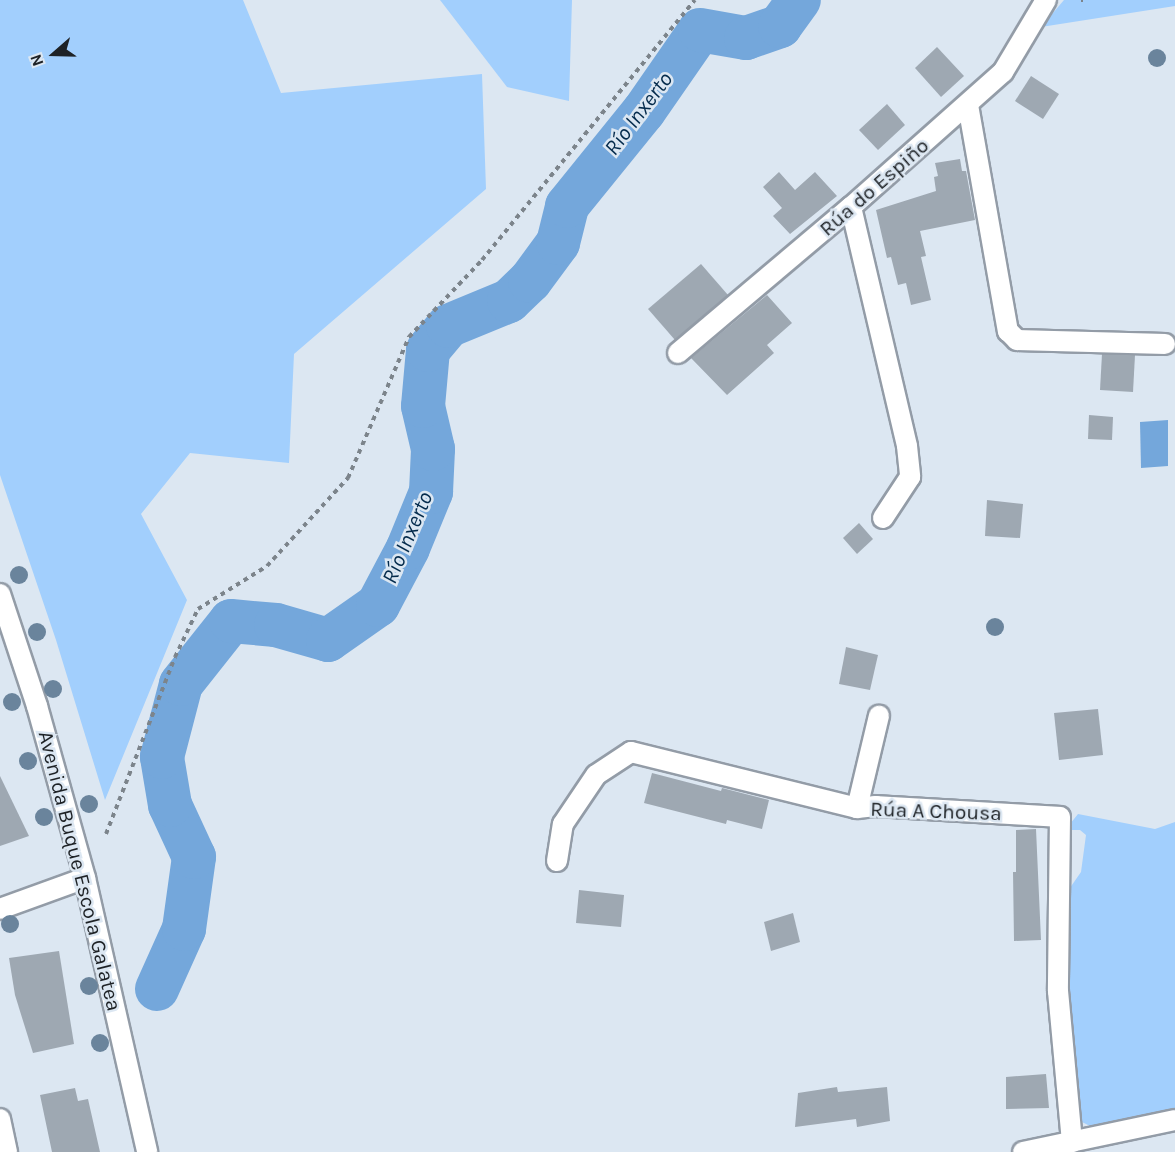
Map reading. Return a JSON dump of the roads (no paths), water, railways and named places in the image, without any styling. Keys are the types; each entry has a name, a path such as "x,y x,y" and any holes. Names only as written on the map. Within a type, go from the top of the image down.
{"street":[{"name":"Rúa do Espiño","path":"678,353 851,207 1003,72 1046,0"},
{"path":"968,105 1008,331 1017,340 1165,344"},
{"path":"851,207 907,446 910,477 883,518"},
{"name":"Avenida Buque Escola Galatea","path":"0,594 37,706 85,878 147,1152"},
{"path":"856,808 879,716"},
{"name":"Rúa A Chousa","path":"557,861 563,824 596,775 631,752 856,808 876,806 1060,817 1058,991 1072,1142"},
{"path":"0,909 85,878"},
{"path":"0,1119 7,1152"},
{"path":"1023,1152 1175,1120"}],"waterway":[{"name":"Río Inxerto","path":"157,989 184,929 194,857 170,805 162,757 181,684 231,621 276,625 328,640 378,605 408,548 431,492 433,449 423,406 428,350 448,326 509,301 530,281 558,243 567,206 644,111 700,30 746,38 780,26 799,0"}]}
